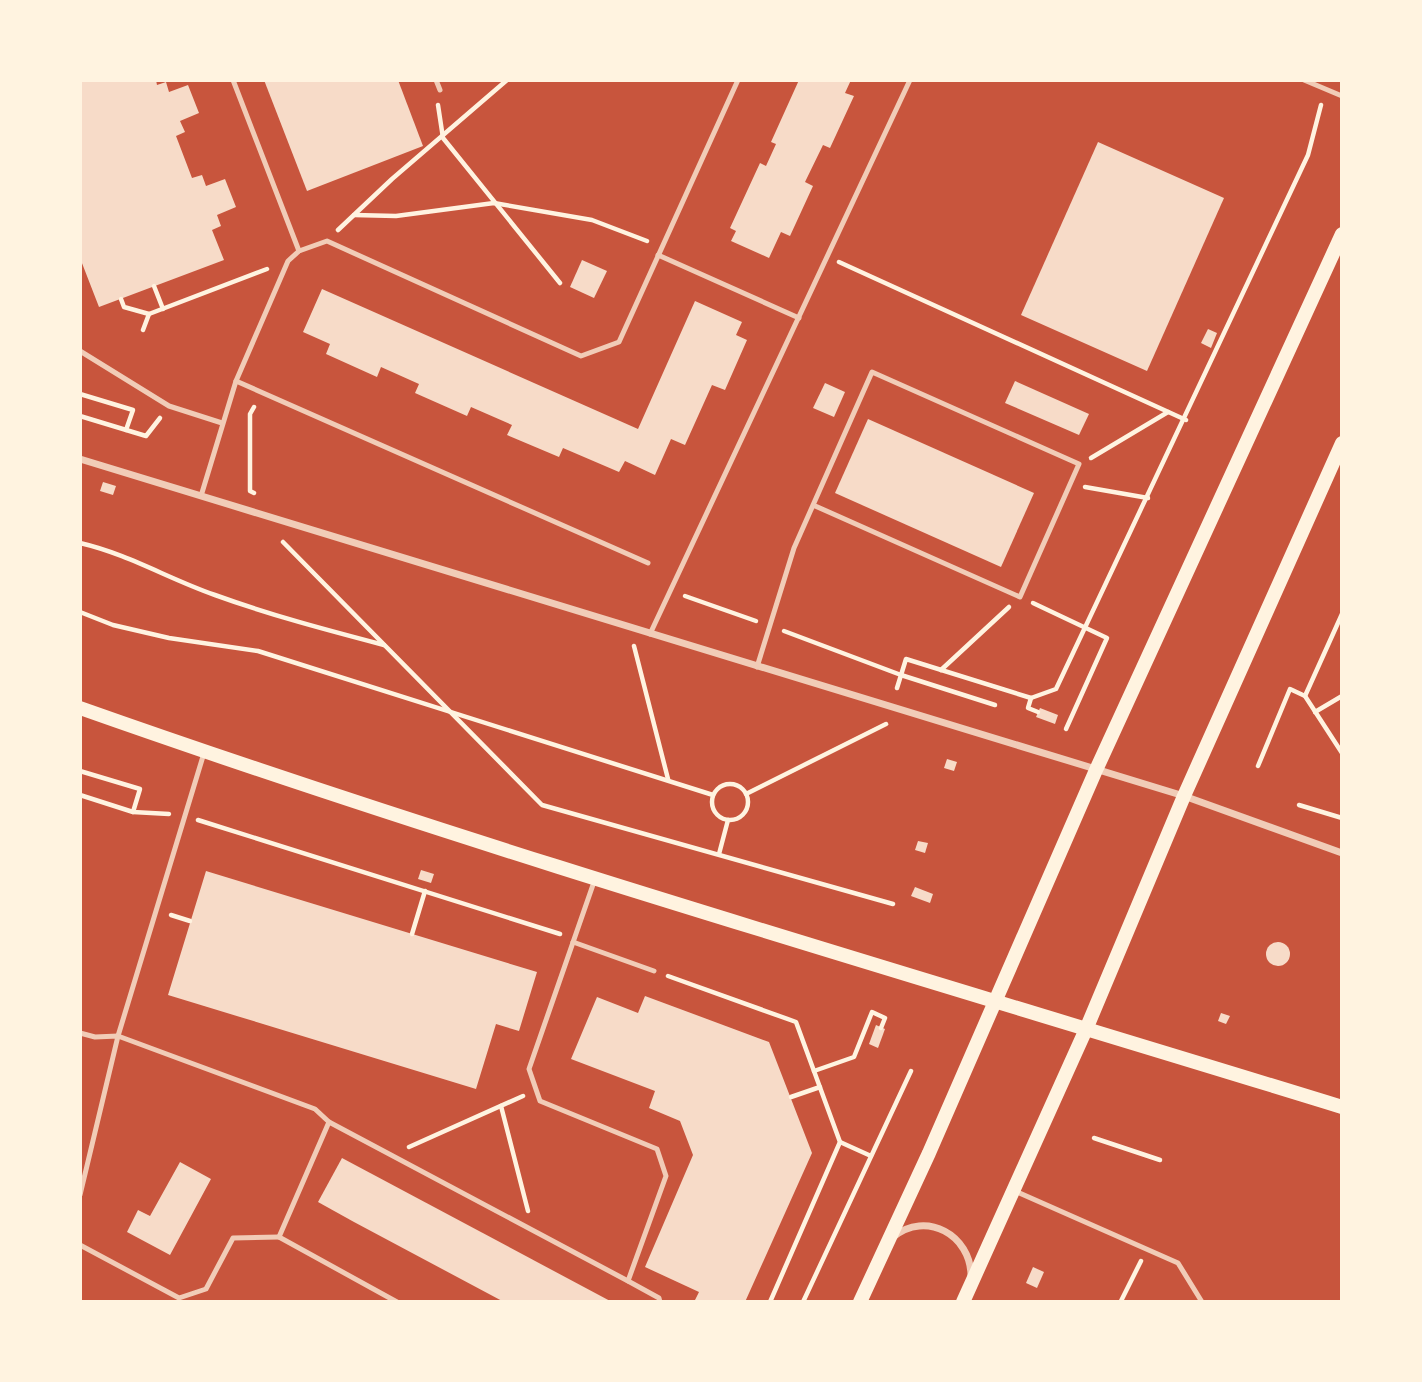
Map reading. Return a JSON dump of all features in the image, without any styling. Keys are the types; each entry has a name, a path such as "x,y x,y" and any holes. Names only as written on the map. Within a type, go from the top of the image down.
{"main road":[{"path":"860,1301 1096,770 1342,234"},
{"path":"963,1301 1087,1027 1184,796 1342,443"},
{"path":"80,708 205,752 595,879 996,999 1342,1107"}],"street":[{"path":"1332,255 1342,242"},
{"path":"80,459 1184,796 1342,853"},
{"path":"884,1247 897,1234 912,1227 929,1226 944,1230 958,1240 967,1253 971,1269 970,1287"}],"lane":[{"path":"233,80 299,251"},
{"path":"436,80 440,89"},
{"path":"201,497 236,381 288,261 299,251 327,241 581,356 619,342 738,80"},
{"path":"650,634 910,80"},
{"path":"1304,80 1342,96"},
{"path":"658,256 799,318"},
{"path":"80,351 169,406 222,424"},
{"path":"757,667 794,548 813,505 873,372 1079,464 1020,597 813,505"},
{"path":"236,381 649,564"},
{"path":"80,1195 118,1036 205,752"},
{"path":"595,879 529,1069 540,1101 657,1149 666,1176 628,1281"},
{"path":"573,942 654,971"},
{"path":"80,1033 95,1037 118,1036 315,1109 329,1122 628,1281 660,1301"},
{"path":"279,1237 329,1122"},
{"path":"1014,1190 1148,1247 1178,1263 1202,1301"},
{"path":"80,1245 179,1298 206,1289 233,1238 279,1237 397,1301"}],"path":[{"path":"327,241 508,80"},
{"path":"440,89 437,114 443,138 560,283"},
{"path":"897,688 906,659 1031,698 1056,689 1186,420 1308,155 1325,89"},
{"path":"354,215 396,216 494,203 592,220 662,247"},
{"path":"827,256 1186,420"},
{"path":"121,299 124,307 149,314 288,261"},
{"path":"155,286 163,309"},
{"path":"144,330 149,314"},
{"path":"260,392 250,414 250,491 261,495"},
{"path":"80,394 133,410 127,430"},
{"path":"80,416 146,436 169,406"},
{"path":"1079,464 1169,412"},
{"path":"1070,485 1148,498"},
{"path":"283,542 542,805 893,904"},
{"path":"80,543 115,551 225,599 299,623 386,645"},
{"path":"941,670 1020,597 1107,638 1066,729"},
{"path":"80,612 114,625 169,638 258,651 713,795"},
{"path":"1305,696 1342,614"},
{"path":"635,642 632,649 668,780"},
{"path":"901,676 995,705"},
{"path":"1258,766 1290,690 1305,696 1342,753"},
{"path":"1315,712 1342,696"},
{"path":"1031,698 1028,708 1038,712"},
{"path":"746,794 886,724"},
{"path":"80,771 140,789 133,811"},
{"path":"729,783 737,785 746,794 748,806 739,818 727,820 716,814 712,807 713,795 721,786 729,783"},
{"path":"80,795 133,811 185,816 558,933 573,942"},
{"path":"1299,805 1342,818"},
{"path":"719,854 727,820"},
{"path":"412,934 425,891"},
{"path":"654,971 796,1022 840,1142 770,1301"},
{"path":"814,1071 854,1057 872,1013 885,1018 881,1028"},
{"path":"803,1301 911,1071"},
{"path":"791,1097 820,1087"},
{"path":"391,1155 537,1090"},
{"path":"501,1106 533,1231"},
{"path":"1094,1138 1160,1160"},
{"path":"840,1142 871,1156"},
{"path":"1121,1301 1148,1247"}],"building":[{"path":"80,80 156,80 157,85 166,82 169,92 188,85 199,113 180,121 185,132 176,136 192,178 202,175 206,186 225,179 236,207 217,215 221,226 212,230 224,260 99,307 80,258"},
{"path":"264,80 398,80 423,146 307,191"},
{"path":"799,80 851,80 845,93 854,96 830,148 823,145 805,182 813,186 790,236 781,232 769,258 731,241 736,231 730,228 760,163 766,166 776,144 771,142"},
{"path":"1098,142 1224,198 1147,371 1021,315"},
{"path":"582,260 607,271 594,298 570,287"},
{"path":"322,289 638,429 695,301 742,322 736,335 747,340 725,390 712,385 685,445 671,439 655,475 625,461 619,472 563,448 559,457 507,435 512,425 471,407 467,416 415,393 419,384 381,367 377,377 326,354 330,344 303,332"},
{"path":"1208,329 1217,333 1211,348 1201,343"},
{"path":"1015,381 1089,414 1079,435 1005,403"},
{"path":"825,383 845,392 834,417 813,408"},
{"path":"868,419 1034,493 1001,567 835,493"},
{"path":"103,482 116,486 113,495 100,491"},
{"path":"1040,708 1058,715 1055,724 1036,717"},
{"path":"947,759 957,762 954,771 944,768"},
{"path":"918,841 928,843 925,853 915,850"},
{"path":"421,870 434,874 431,883 418,879"},
{"path":"206,871 537,972 519,1031 496,1024 476,1089 168,995"},
{"path":"915,887 933,894 930,903 911,896"},
{"path":"1278,942 1289,949 1290,954 1283,965 1278,966 1267,959 1266,954 1273,943"},
{"path":"645,996 769,1042 812,1153 745,1302 694,1302 699,1292 645,1267 693,1155 680,1121 649,1108 655,1091 571,1059 597,997 638,1013"},
{"path":"1221,1013 1230,1016 1226,1024 1218,1021"},
{"path":"876,1025 885,1029 878,1048 869,1044"},
{"path":"342,1158 612,1302 504,1302 354,1222 318,1202"},
{"path":"180,1162 211,1179 170,1255 127,1232 138,1210 150,1216"},
{"path":"1033,1267 1044,1272 1037,1288 1026,1283"}]}
